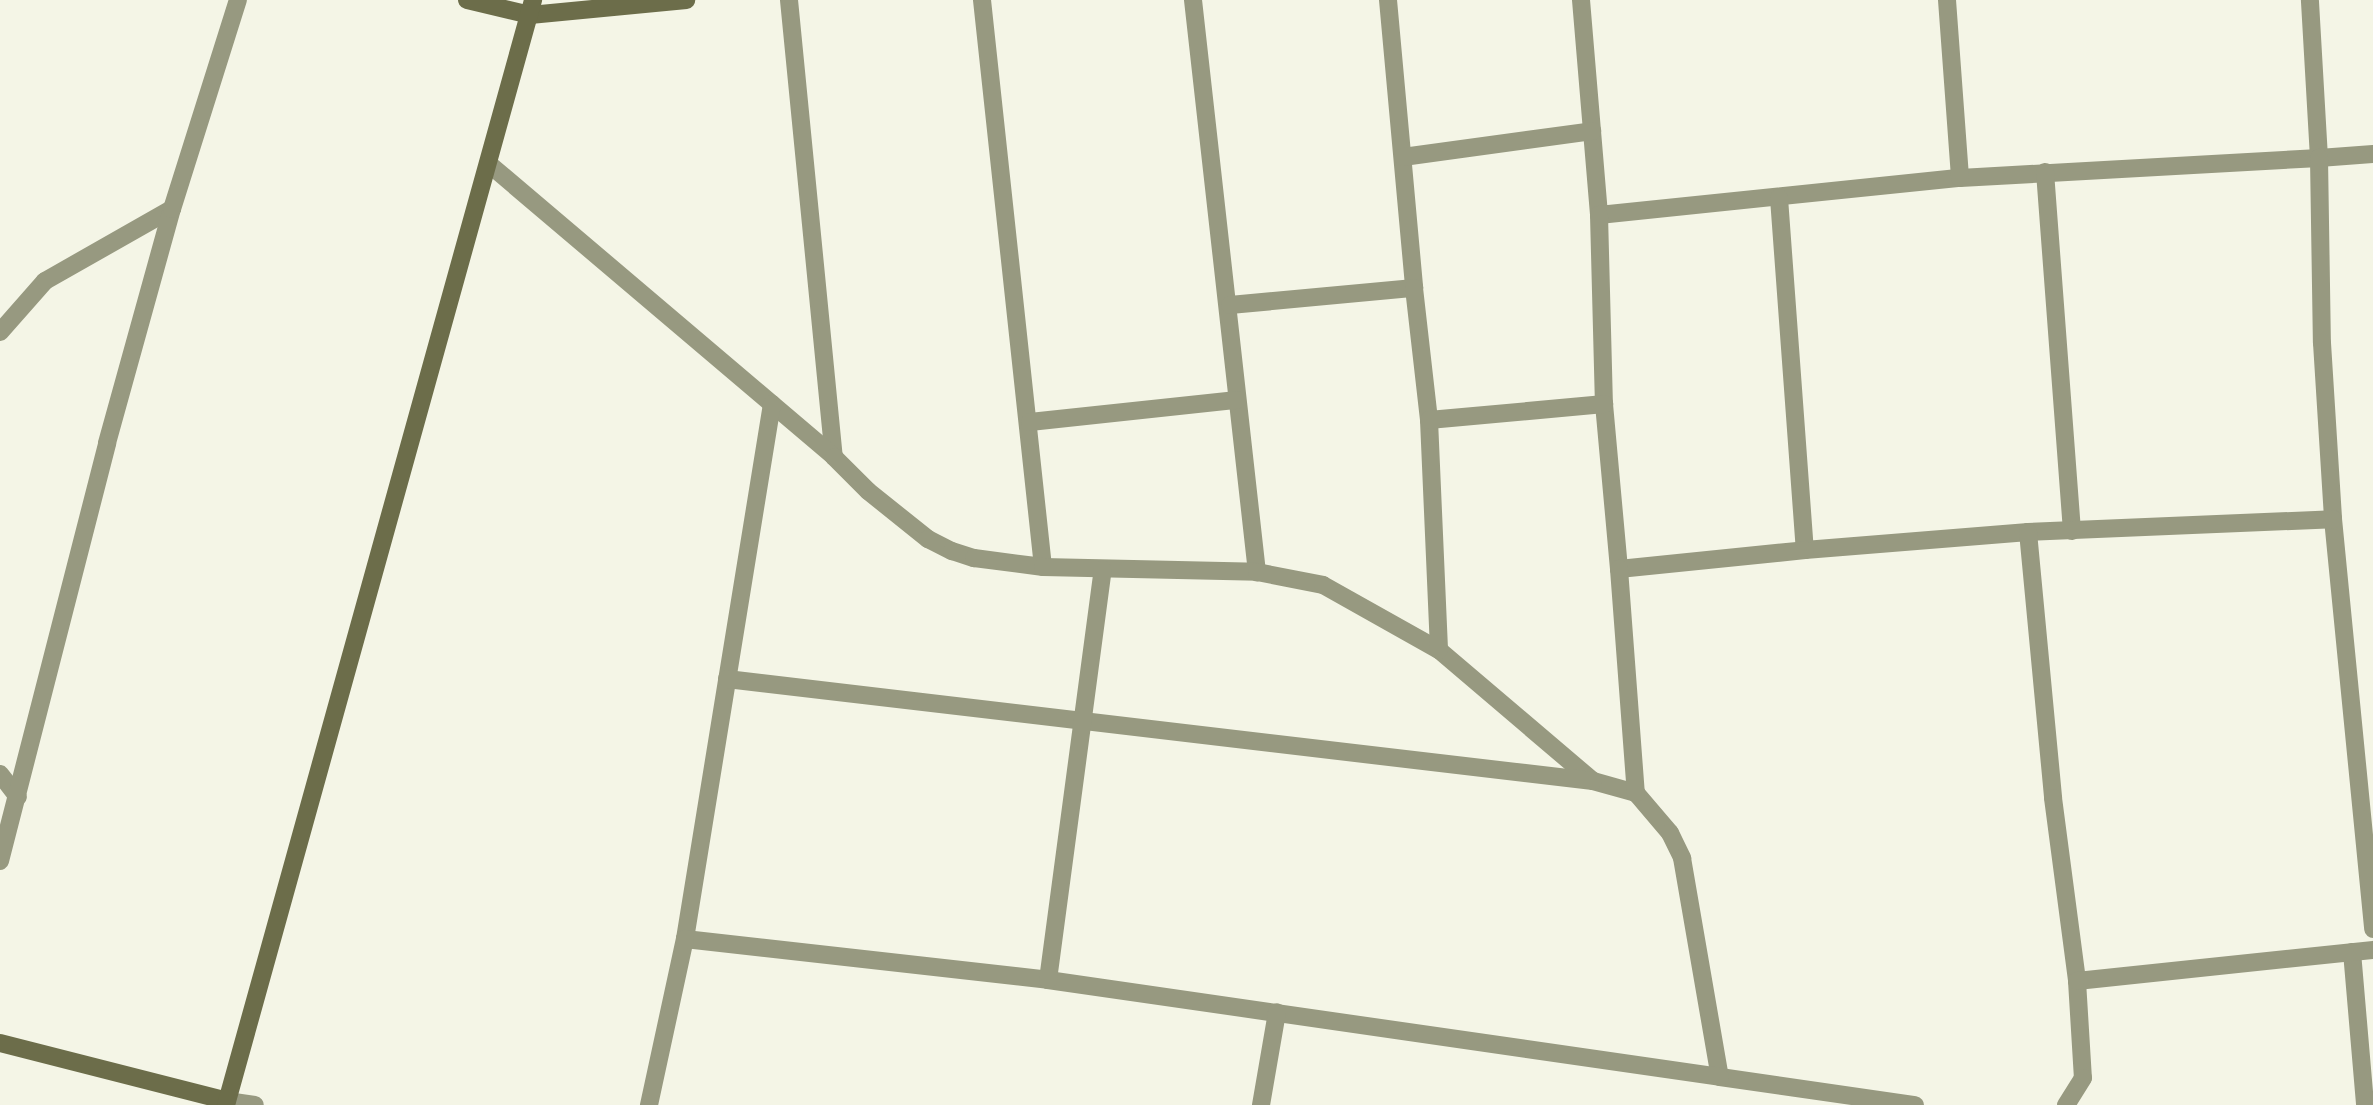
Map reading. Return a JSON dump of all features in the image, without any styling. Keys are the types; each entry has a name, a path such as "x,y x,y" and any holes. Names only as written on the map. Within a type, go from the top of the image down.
{"street":[{"path":"0,861 107,443 172,209 238,0"},
{"path":"467,0 532,8 686,0"},
{"path":"789,0 834,457"},
{"path":"982,0 1030,422 1043,567"},
{"path":"1193,0 1230,305 1237,400 1257,572"},
{"path":"1388,0 1414,288 1429,420 1439,650"},
{"path":"1581,0 1599,215 1604,404 1636,793"},
{"path":"1947,0 1960,178"},
{"path":"2309,0 2319,158 2322,343 2333,519 2373,929"},
{"path":"226,1103 532,8"},
{"path":"1403,157 1592,131"},
{"path":"1599,215 1960,178 2373,154"},
{"path":"489,164 928,539 974,558 1043,567 1257,572 1324,585 1360,601 1439,650 1592,781"},
{"path":"2045,172 2072,531"},
{"path":"1779,198 1805,550"},
{"path":"0,332 44,281 172,209"},
{"path":"1230,305 1414,288"},
{"path":"1030,422 1237,400"},
{"path":"649,1105 685,939 772,404"},
{"path":"1429,420 1604,404"},
{"path":"1619,569 1805,550 2028,532 2333,519"},
{"path":"2028,532 2053,798 2077,981 2083,1078 2067,1105"},
{"path":"1048,980 1086,721 1103,570"},
{"path":"727,679 1592,781 1636,793 1656,811 1682,858 1720,1077"},
{"path":"0,774 18,797"},
{"path":"685,939 1048,980 1915,1105"},
{"path":"2077,981 2373,950"},
{"path":"2352,952 2365,1105"},
{"path":"1261,1105 1276,1012"},
{"path":"0,1042 226,1103 255,1105"}]}
